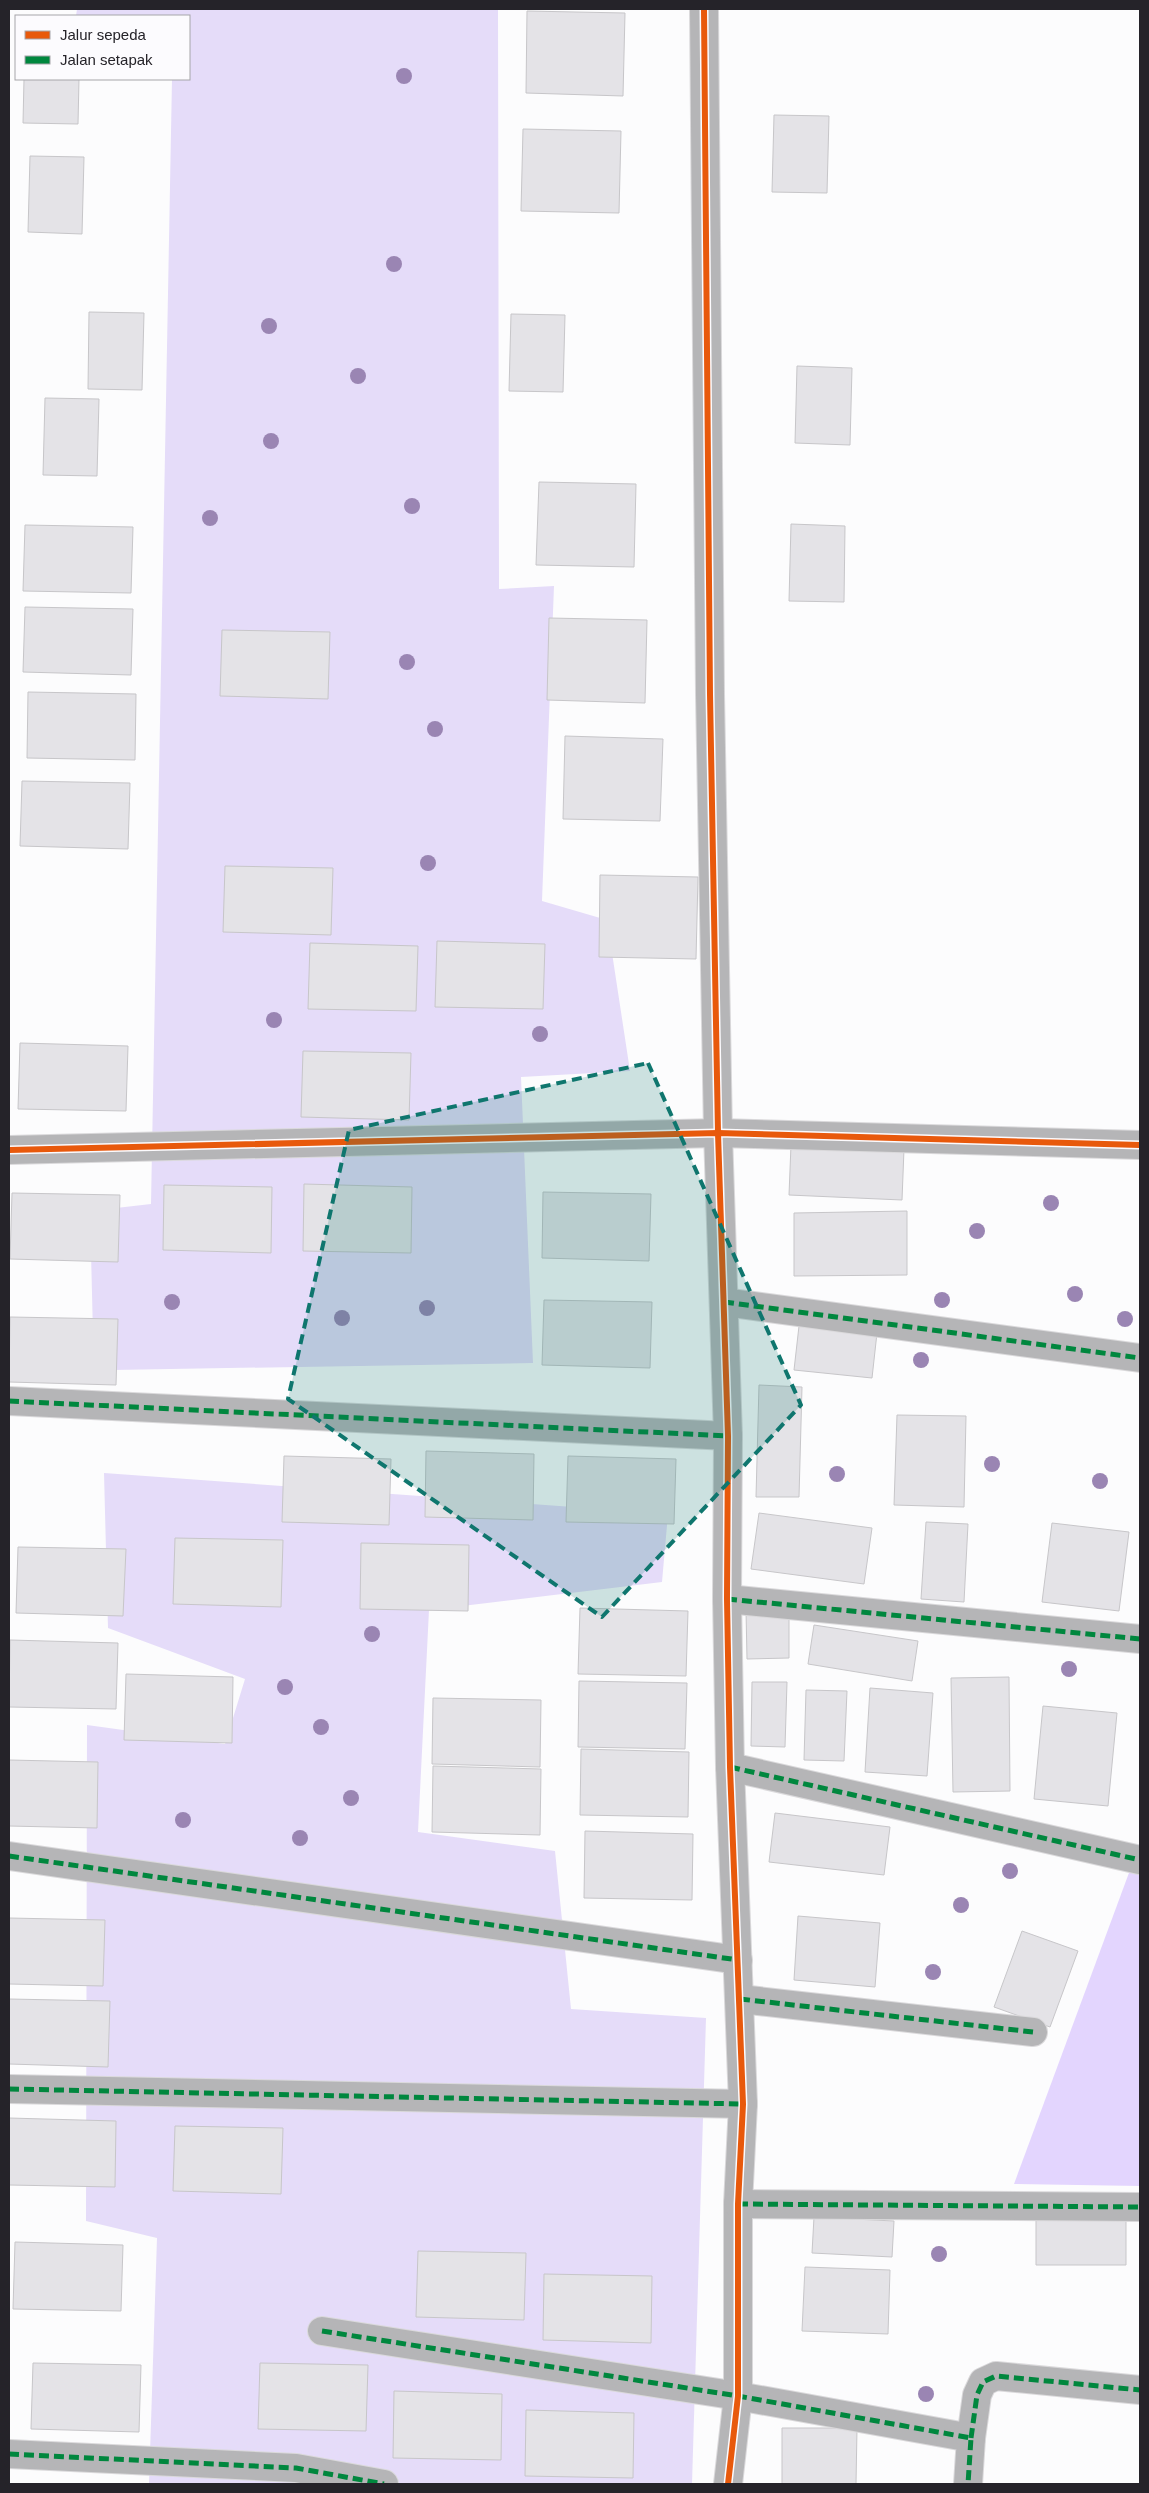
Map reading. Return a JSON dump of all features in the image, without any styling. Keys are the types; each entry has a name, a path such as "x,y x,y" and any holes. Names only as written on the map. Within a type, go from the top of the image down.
{"street":[{"path":"704,9 710,684 718,1133 728,1436 727,1599 730,1767 743,2104 738,2204 738,2396 728,2484"},
{"path":"9,1150 718,1133 1140,1145"},
{"path":"724,1302 1140,1358"},
{"path":"9,1401 728,1436"},
{"path":"727,1599 1140,1639"},
{"path":"730,1767 1140,1860"},
{"path":"9,1856 738,1960"},
{"path":"740,1999 1033,2032"},
{"path":"9,2089 743,2104"},
{"path":"738,2204 1140,2206"},
{"path":"322,2331 738,2396 971,2438"},
{"path":"968,2484 976,2396 983,2382 996,2376 1140,2390"},
{"path":"9,2454 296,2468 384,2484"}],"highlighted area":[{"path":"648,1063 801,1405 602,1617 288,1399 349,1130"}],"shaded area":[{"path":"77,9 498,9 499,589 554,586 542,901 607,920 630,1071 521,1077 533,1363 113,1370 94,1376 90,1211 151,1204 172,80 190,80 190,15 76,15"},
{"path":"104,1473 668,1514 662,1582 429,1610 418,1832 555,1851 571,2009 706,2018 692,2484 149,2484 157,2238 86,2221 87,1725 225,1744 245,1679 108,1628"},
{"path":"1140,1843 1140,2186 1014,2184"}],"building":[{"path":"527,11 625,13 623,96 526,93"},
{"path":"24,80 79,80 78,124 23,123"},
{"path":"774,115 829,116 827,193 772,192"},
{"path":"523,129 621,131 619,213 521,211"},
{"path":"30,156 84,157 82,234 28,232"},
{"path":"89,312 144,313 142,390 88,389"},
{"path":"511,314 565,315 563,392 509,391"},
{"path":"797,366 852,368 850,445 795,443"},
{"path":"45,398 99,399 97,476 43,475"},
{"path":"539,482 636,484 634,567 536,565"},
{"path":"791,524 845,526 844,602 789,601"},
{"path":"25,525 133,527 131,593 23,591"},
{"path":"25,607 133,609 131,675 23,672"},
{"path":"549,618 647,620 645,703 547,700"},
{"path":"222,630 330,632 328,699 220,696"},
{"path":"28,692 136,694 135,760 27,758"},
{"path":"565,736 663,739 660,821 563,819"},
{"path":"22,781 130,783 128,849 20,846"},
{"path":"225,866 333,868 331,935 223,932"},
{"path":"600,875 698,877 696,959 599,957"},
{"path":"437,941 545,944 543,1009 435,1007"},
{"path":"310,943 418,946 416,1011 308,1009"},
{"path":"20,1043 128,1046 126,1111 18,1109"},
{"path":"303,1051 411,1053 409,1120 301,1117"},
{"path":"791,1145 904,1149 902,1200 789,1195"},
{"path":"304,1184 412,1187 411,1253 303,1251"},
{"path":"164,1185 272,1187 271,1253 163,1250"},
{"path":"543,1192 651,1194 649,1261 542,1258"},
{"path":"12,1193 120,1195 118,1262 10,1259"},
{"path":"907,1211 907,1275 794,1276 794,1213"},
{"path":"544,1300 652,1302 650,1368 542,1365"},
{"path":"10,1317 118,1319 116,1385 9,1382"},
{"path":"799,1326 877,1333 872,1378 794,1370"},
{"path":"759,1385 802,1387 799,1497 756,1497"},
{"path":"897,1415 966,1416 964,1507 894,1505"},
{"path":"426,1451 534,1454 533,1520 425,1517"},
{"path":"284,1456 391,1459 389,1525 282,1522"},
{"path":"568,1456 676,1459 674,1524 566,1522"},
{"path":"759,1513 872,1528 864,1584 751,1569"},
{"path":"926,1522 968,1524 964,1602 921,1599"},
{"path":"1052,1523 1129,1532 1119,1611 1042,1602"},
{"path":"175,1538 283,1540 281,1607 173,1604"},
{"path":"361,1543 469,1545 468,1611 360,1609"},
{"path":"18,1547 126,1549 123,1616 16,1613"},
{"path":"580,1608 688,1611 686,1676 578,1674"},
{"path":"746,1610 789,1610 789,1658 747,1659"},
{"path":"814,1625 918,1641 912,1681 808,1664"},
{"path":"10,1640 118,1643 116,1709 9,1707"},
{"path":"126,1674 233,1677 232,1743 124,1740"},
{"path":"1009,1677 1010,1791 953,1792 951,1678"},
{"path":"579,1681 687,1683 685,1749 578,1747"},
{"path":"752,1682 787,1682 785,1747 751,1746"},
{"path":"870,1688 933,1693 927,1776 865,1772"},
{"path":"806,1690 847,1691 844,1761 804,1760"},
{"path":"433,1698 541,1700 540,1767 432,1764"},
{"path":"1043,1706 1117,1713 1108,1806 1034,1799"},
{"path":"581,1749 689,1752 688,1817 580,1815"},
{"path":"9,1760 98,1762 97,1828 9,1826"},
{"path":"433,1766 541,1769 540,1835 432,1832"},
{"path":"775,1813 890,1827 884,1875 769,1862"},
{"path":"585,1831 693,1834 692,1900 584,1898"},
{"path":"798,1916 880,1923 875,1987 794,1980"},
{"path":"9,1918 105,1920 103,1986 9,1984"},
{"path":"1022,1931 1078,1951 1050,2027 994,2007"},
{"path":"9,1999 110,2001 108,2067 9,2064"},
{"path":"9,2118 116,2121 115,2187 9,2185"},
{"path":"175,2126 283,2128 281,2194 173,2191"},
{"path":"814,2217 894,2221 892,2257 812,2253"},
{"path":"1036,2219 1126,2220 1126,2265 1036,2265"},
{"path":"15,2242 123,2245 121,2311 13,2309"},
{"path":"418,2251 526,2253 524,2320 416,2317"},
{"path":"805,2267 890,2270 888,2334 802,2331"},
{"path":"544,2274 652,2276 651,2343 543,2340"},
{"path":"33,2363 141,2365 139,2432 31,2429"},
{"path":"260,2363 368,2365 366,2431 258,2429"},
{"path":"394,2391 502,2394 501,2460 393,2458"},
{"path":"526,2410 634,2413 633,2478 525,2476"},
{"path":"782,2428 857,2428 856,2484 782,2484"}],"marked path":[{"path":"724,1302 1140,1358"},
{"path":"9,1401 728,1436"},
{"path":"727,1599 1140,1639"},
{"path":"730,1767 1140,1860"},
{"path":"9,1856 738,1960"},
{"path":"740,1999 1033,2032"},
{"path":"9,2089 743,2104"},
{"path":"738,2204 1140,2207"},
{"path":"322,2331 738,2396 971,2438 968,2484"},
{"path":"971,2438 977,2395 983,2382 996,2376 1140,2390"},
{"path":"9,2454 296,2468 384,2484"}],"cycle path":[{"path":"704,9 710,694 718,1133 728,1436 727,1599 730,1767 743,2104 738,2204 738,2396 728,2484"},
{"path":"9,1150 718,1133 1140,1145"}]}
